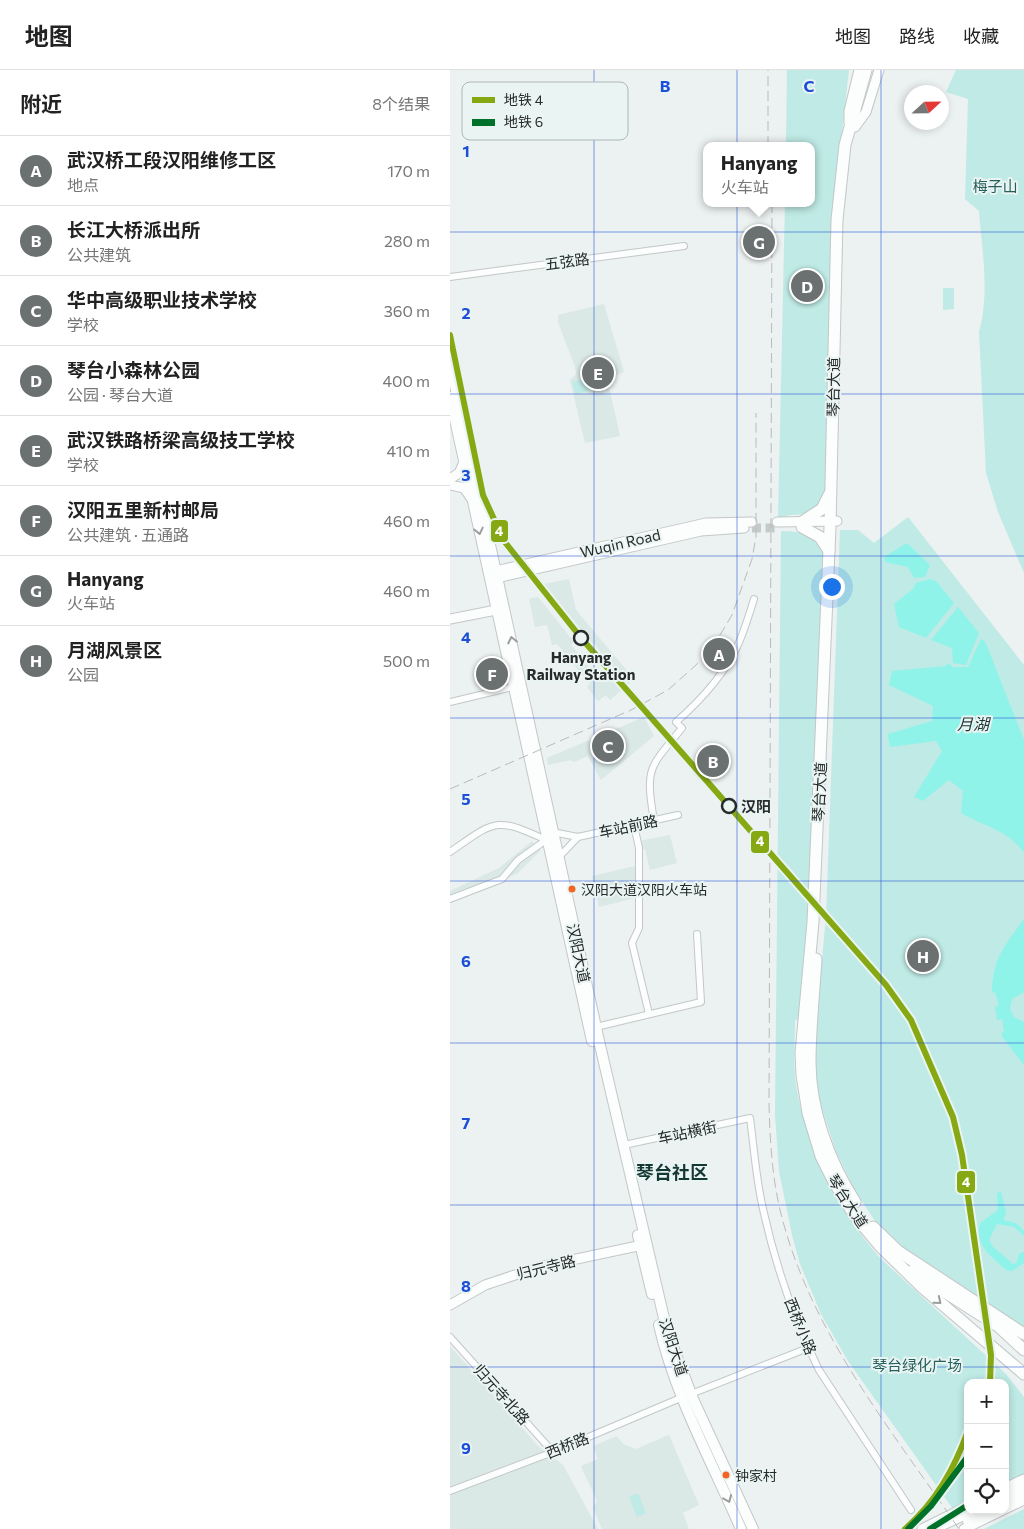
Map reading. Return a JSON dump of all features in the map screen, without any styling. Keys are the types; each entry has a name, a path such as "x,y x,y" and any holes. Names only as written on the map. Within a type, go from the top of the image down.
{"highway":[{"name":"琴台大道","path":"866,70 842,164 837,220 831,489 834,524 829,551 813,922 802,1053 802,1075 810,1123 827,1170 855,1216 890,1256 922,1287 1023,1374"},
{"name":"琴台大道","path":"872,70 852,126 844,220 824,836 810,1057 812,1085 818,1121 835,1167 861,1212 886,1241 1024,1334"},
{"path":"829,551 820,537 802,525 824,507 831,489"},
{"path":"890,1256 998,1326 1024,1350"}],"main road":[{"name":"琴台大道","path":"852,126 848,111 859,70"},
{"name":"琴台大道","path":"852,126 866,112 879,70"},
{"name":"汉阳大道","path":"450,363 549,836 558,858 624,1145 664,1347 753,1529"},
{"name":"汉阳大道","path":"450,397 472,501 493,575 496,610 513,686 644,1244"},
{"path":"450,478 459,473 464,462"},
{"path":"450,485 459,485 464,488 472,501"},
{"path":"777,525 834,524"},
{"name":"Wuqin Road","path":"493,575 700,531 752,525"},
{"path":"450,619 496,610"},
{"name":"归元寺路","path":"450,1305 485,1285 540,1267 644,1244"},
{"name":"汉阳大道","path":"687,1396 741,1529"},
{"path":"1009,1486 1024,1479"},
{"path":"1009,1494 1024,1487"},
{"path":"1009,1502 1024,1494"},
{"path":"1009,1508 1024,1500"},
{"path":"922,1529 964,1508"},
{"path":"933,1529 966,1514"},
{"path":"949,1529 982,1514"},
{"path":"964,1529 996,1514"}],"street":[{"name":"五弦路","path":"450,277 684,246"},
{"path":"654,821 648,786 650,772 654,763 682,728 676,722 720,676 737,648 754,599"},
{"path":"450,702 513,686"},
{"name":"车站前路","path":"578,837 678,815"},
{"path":"450,852 484,828 497,823 549,836 578,837"},
{"path":"634,825 639,848 639,928 632,943 649,1014"},
{"path":"450,899 502,879 518,860 549,836"},
{"path":"558,858 578,837"},
{"path":"596,1027 701,1002 697,934"},
{"name":"车站横街","path":"624,1145 750,1118"},
{"name":"西桥小路","path":"750,1118 763,1208 780,1273 808,1348 819,1370 911,1510"},
{"name":"归元寺北路","path":"450,1337 553,1452"},
{"name":"西桥路","path":"450,1491 553,1452 808,1348"}],"shaded area":[{"path":"604,304 624,372 607,378 620,436 585,443 570,380 576,374 575,367 558,322 558,315"},
{"path":"569,579 576,610 634,679 610,700 606,695 598,701 587,687 590,684 557,644 552,645 547,625 535,627 529,599 538,597 574,642 571,645 602,683 610,676 594,656 599,650 594,643 589,645 545,591 544,584"},
{"path":"644,717 654,736 601,780 588,756 574,762 571,760 548,765 547,758"},
{"path":"670,835 677,863 650,870 645,849 641,849 639,841"},
{"path":"532,841 541,850 518,873 483,890 450,902 450,891 499,868"},
{"path":"639,865 639,897 599,907 592,876"},
{"path":"450,1346 538,1446 563,1465 598,1529 450,1529"},
{"path":"669,1435 699,1505 683,1513 689,1529 602,1529 593,1508 597,1501 581,1466 598,1459 593,1446 617,1436 623,1444 636,1449"}],"green space":[{"path":"787,70 849,70 832,220 826,500 810,514 790,515 778,519 785,207 815,207 815,142 786,142"},
{"name":"梅子山","path":"956,70 1024,70 1024,573 998,512 986,473 979,332 985,287 979,211 965,199 968,99 949,93 949,85"},
{"path":"943,288 954,288 954,309 943,310"},
{"path":"594,377 596,389 575,394 572,382"},
{"path":"908,517 1024,665 1024,1327 898,1246 877,1224 855,1191 836,1151 819,1100 816,1084 815,1036 826,917 840,530 858,530 874,543"},
{"name":"琴台绿化广场","path":"781,531 807,534 816,540 825,551 802,1019 795,1020 795,1077 801,1109 816,1156 826,1177 837,1199 864,1239 880,1258 1006,1374 1024,1397 1024,1476 1009,1482 1009,1379 964,1379 964,1504 953,1509 848,1361 821,1314 800,1264 779,1171 775,1116"},
{"path":"638,1493 646,1513 637,1517 629,1497"},
{"path":"1024,1509 1024,1529 984,1529"}],"water":[{"path":"907,543 930,565 925,577 914,578 908,567 885,562 884,557"},
{"path":"930,579 936,581 954,603 926,638 899,627 894,604 913,589 916,583"},
{"path":"958,607 979,633 966,665 953,663 952,648 931,640"},
{"name":"月湖","path":"981,639 985,641 1024,740 1024,853 1011,839 961,813 963,791 949,780 923,801 914,797 942,751 936,741 890,747 888,734 932,721 933,706 889,685 892,671 946,666 948,663 953,667 968,667"},
{"path":"1024,919 1024,992 1012,999 1010,1009 1014,1017 1024,1022 1024,1065 1003,1038 1001,1033 1004,1032 1002,1019 997,1020 995,1007 999,1005 995,992 992,993 994,971 997,962"},
{"path":"1001,1192 1006,1211 1004,1220 1016,1223 1024,1231 1024,1236 1014,1227 997,1224 989,1240 993,1247 1013,1264 1016,1263 1020,1253 1024,1252 1024,1263 1012,1271 1006,1270 990,1255 982,1244 979,1231 980,1223 998,1210 997,1193"}],"tunnel":[{"path":"752,528 777,528"}],"railway":[{"path":"768,70 768,142"},
{"path":"772,207 769,1104 774,1173 781,1214 794,1258 833,1340 881,1417 959,1529"},
{"path":"450,789 631,710 668,690 696,665 717,640 732,615 752,559 756,537 756,413"}],"metro line":[{"name":"4","path":"450,335 483,495 504,541 582,639 886,985 911,1020 953,1117 962,1155 991,1355 990,1379"},
{"name":"4","path":"905,1529 935,1496 957,1459 964,1441"},
{"name":"6","path":"908,1529 931,1506 964,1461"},
{"name":"6","path":"930,1529 964,1508"}],"place":[{"name":"Hanyang","path":"759,242"},
{"name":"琴台小森林公园","path":"807,286"},
{"name":"武汉铁路桥梁高级技工学校","path":"598,373"},
{"name":"Hanyang Railway Station","path":"581,638"},
{"name":"武汉桥工段汉阳维修工区","path":"719,654"},
{"name":"汉阳五里新村邮局","path":"492,674"},
{"name":"华中高级职业技术学校","path":"608,746"},
{"name":"长江大桥派出所","path":"713,761"},
{"name":"汉阳","path":"729,806"},
{"name":"汉阳大道汉阳火车站","path":"572,889"},
{"name":"月湖风景区","path":"923,956"},
{"name":"钟家村","path":"726,1475"}],"district":[{"name":"琴台社区","path":"672,1172"}]}
